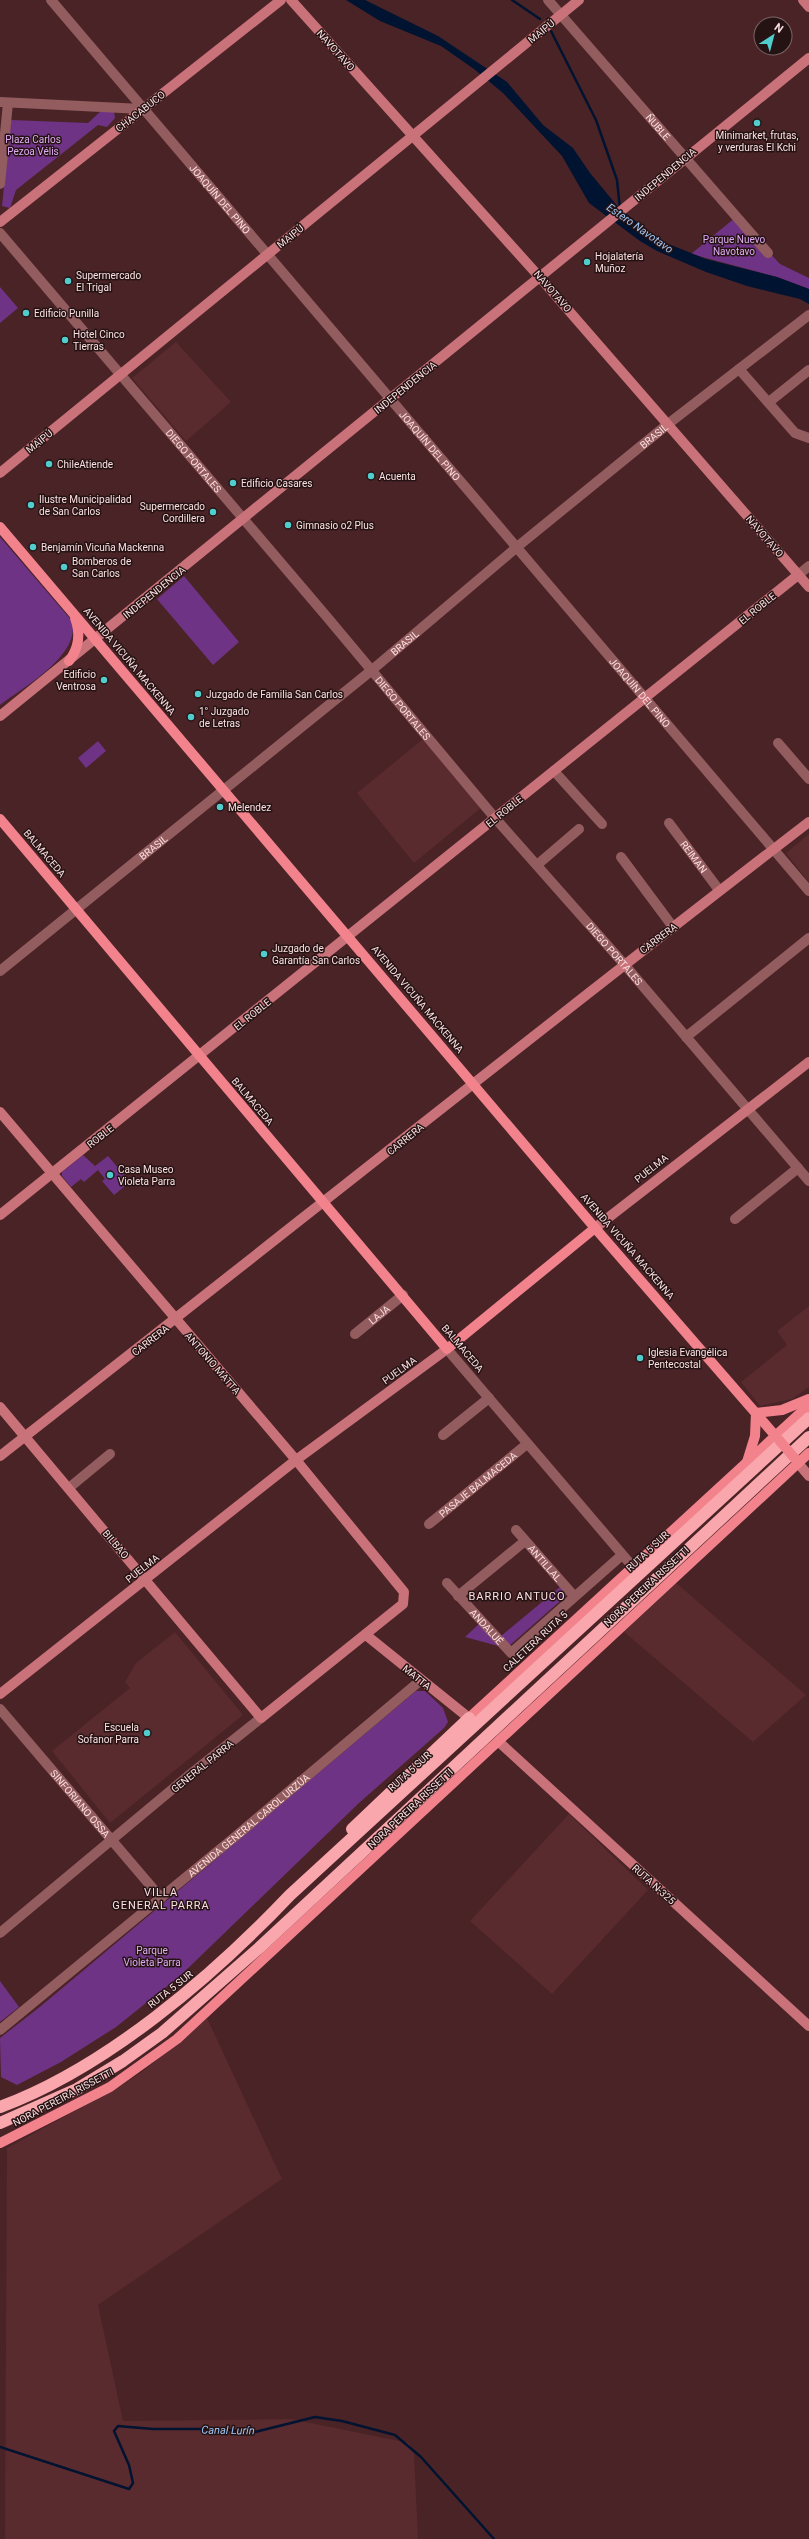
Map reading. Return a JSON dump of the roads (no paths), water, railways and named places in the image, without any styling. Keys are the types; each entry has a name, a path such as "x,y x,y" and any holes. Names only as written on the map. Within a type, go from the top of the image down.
{"highway":[{"name":"RUTA 5 SUR","path":"0,2107 67,2075 142,2026 216,1967 290,1895 809,1418"},
{"path":"0,2123 76,2089 123,2061 174,2023 259,1948 809,1437"},
{"path":"290,1895 372,1808 469,1718"}],"main road":[{"name":"AVENIDA VICUÑA MACKENNA","path":"0,527 595,1228 798,1462"},
{"path":"69,661 76,650 79,638 77,623 70,610"},
{"name":"BALMACEDA","path":"0,819 447,1349"},
{"name":"PUELMA","path":"447,1349 595,1228"},
{"path":"746,1465 755,1436 756,1413 782,1410 809,1399"},
{"name":"CALETERA RUTA 5","path":"469,1718 633,1567 777,1438 809,1405"},
{"name":"NORA PEREIRA RISSETTI","path":"0,2143 91,2098 158,2055 203,2017 500,1742 574,1670 809,1453"}],"street":[{"name":"JOAQUÍN DEL PINO","path":"51,0 266,255 517,547 809,891"},
{"name":"CHACABUCO","path":"0,222 280,0"},
{"name":"NAVOTAVO","path":"291,0 540,277 809,587"},
{"name":"ÑUBLE","path":"548,0 768,253"},
{"name":"MAIPÚ","path":"0,473 579,0"},
{"path":"803,0 809,7"},
{"name":"INDEPENDENCIA","path":"0,716 96,640 685,157 809,58"},
{"path":"0,184 4,103 142,109"},
{"name":"DIEGO PORTALES","path":"0,233 372,670 494,818 624,964 809,1181"},
{"name":"BRASIL","path":"0,970 137,862 222,790 372,670 517,547 668,424 809,315"},
{"path":"739,369 795,433 807,436"},
{"path":"769,402 809,370"},
{"name":"EL ROBLE","path":"200,1057 494,818 809,566"},
{"path":"778,743 809,779"},
{"path":"554,771 602,824"},
{"name":"CARRERA","path":"0,1456 324,1204 624,964 809,822"},
{"name":"REIMAN","path":"669,823 719,890"},
{"path":"537,865 579,829"},
{"path":"621,857 673,927"},
{"path":"686,1036 809,938"},
{"name":"ROBLE","path":"0,1216 200,1057"},
{"name":"PUELMA","path":"595,1228 809,1062"},
{"name":"ANTONIO MATTA","path":"0,1112 53,1173 175,1320 296,1460 404,1592 405,1600"},
{"path":"734,1219 798,1168"},
{"name":"LAJA","path":"355,1334 403,1295"},
{"name":"PUELMA","path":"0,1694 296,1460 447,1349"},
{"name":"BALMACEDA","path":"447,1349 633,1567"},
{"path":"444,1435 489,1398"},
{"name":"BILBAO","path":"0,1406 262,1718"},
{"name":"PASAJE BALMACEDA","path":"429,1524 528,1444"},
{"path":"70,1488 110,1454"},
{"path":"798,1462 809,1476"},
{"name":"ANTILLAL","path":"516,1530 574,1596"},
{"path":"458,1596 525,1541"},
{"path":"574,1596 622,1554"},
{"name":"ANDALUÉ","path":"446,1583 510,1653 574,1596"},
{"name":"GENERAL PARRA","path":"0,1933 262,1718 400,1608 405,1600"},
{"name":"MATTA","path":"366,1635 469,1718"},
{"name":"AVENIDA GENERAL CAROL URZÚA","path":"0,2030 161,1898 421,1680"},
{"name":"SINFORIANO OSSA","path":"0,1709 161,1898"},
{"name":"RUTA N-325","path":"500,1742 809,2026"}],"water":[{"name":"Estero Navotavo","path":"346,0 365,0 438,36 507,82 543,125 573,148 590,173 619,208 661,241 706,259 777,277 809,289 809,304 800,299 747,286 706,272 657,251 640,241 589,203 562,156 503,93 474,69 441,46 380,21"}],"waterway":[{"path":"512,0 540,19"},
{"name":"Estero Navotavo","path":"551,31 596,120 617,180 620,209"},
{"name":"Canal Lurín","path":"0,2447 129,2489 133,2483 129,2465 114,2431 118,2426 153,2429 215,2429 255,2432 315,2417 342,2421 395,2435 421,2457 494,2539"}],"place":[{"name":"Minimarket, frutas, y verduras El Kchi","path":"757,123"},
{"name":"Hojalatería Muñoz","path":"587,262"},
{"name":"Supermercado El Trigal","path":"68,281"},
{"name":"Edificio Punilla","path":"26,313"},
{"name":"Hotel Cinco Tierras","path":"65,340"},
{"name":"ChileAtiende","path":"49,464"},
{"name":"Acuenta","path":"371,476"},
{"name":"Edificio Casares","path":"233,483"},
{"name":"Ilustre Municipalidad de San Carlos","path":"31,505"},
{"name":"Supermercado Cordillera","path":"213,512"},
{"name":"Gimnasio o2 Plus","path":"288,525"},
{"name":"Benjamín Vicuña Mackenna","path":"33,547"},
{"name":"Bomberos de San Carlos","path":"64,567"},
{"name":"Edificio Ventrosa","path":"104,680"},
{"name":"Juzgado de Familia San Carlos","path":"198,694"},
{"name":"1° Juzgado de Letras","path":"191,717"},
{"name":"Melendez","path":"220,807"},
{"name":"Juzgado de Garantía San Carlos","path":"264,954"},
{"name":"Casa Museo Violeta Parra","path":"110,1175"},
{"name":"Iglesia Evangélica Pentecostal","path":"640,1358"},
{"name":"Escuela Sofanor Parra","path":"147,1733"}],"district":[{"name":"BARRIO ANTUCO","path":"517,1596"},
{"name":"VILLA GENERAL PARRA","path":"161,1898"}],"park label":[{"name":"Plaza Carlos Pezoa Vélis","path":"33,144"},
{"name":"Parque Nuevo Navotavo","path":"734,244"},
{"name":"Parque Violeta Parra","path":"152,1956"}]}
